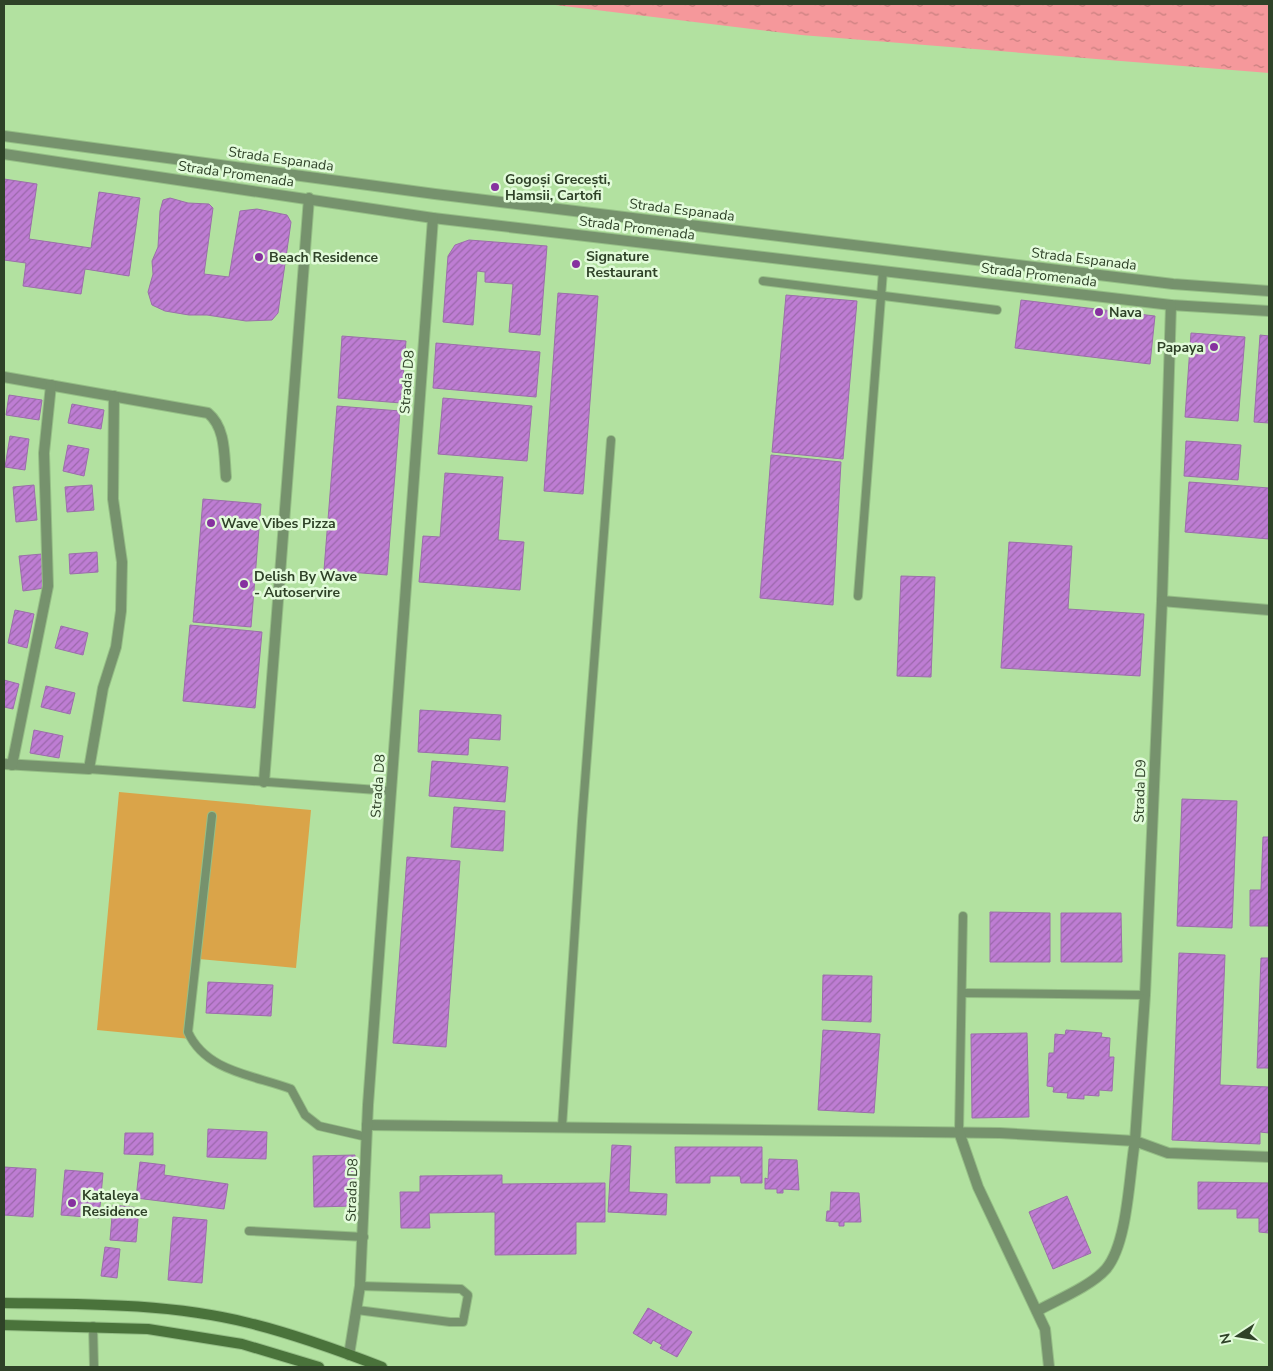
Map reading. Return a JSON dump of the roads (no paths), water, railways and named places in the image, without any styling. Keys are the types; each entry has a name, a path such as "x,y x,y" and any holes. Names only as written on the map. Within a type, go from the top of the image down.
{"main road":[{"path":"4,1303 149,1307 206,1314 272,1329 382,1367"},
{"path":"4,1325 148,1329 202,1336 242,1344 319,1367"}],"street":[{"name":"Strada Espanada","path":"4,136 474,199 1163,283 1269,291"},
{"name":"Strada Promenada","path":"4,154 433,218 1171,305 1269,311"},
{"path":"264,782 309,198"},
{"name":"Strada D8","path":"349,1355 357,1310 364,1237 367,1125 433,218"},
{"name":"Strada D9","path":"1037,1311 1086,1284 1106,1269 1120,1242 1135,1141 1145,995 1162,601 1171,305"},
{"path":"4,377 208,413 215,418 221,429 226,477"},
{"path":"51,385 44,453 48,586 8,765 89,769 103,688 116,647 121,611 122,562 113,499 114,396"},
{"path":"1162,601 1269,610"},
{"path":"367,1125 1050,1134 1135,1141 1168,1153 1269,1157"},
{"path":"959,1132 978,1187 1045,1330 1049,1367"}],"lane":[{"path":"858,596 883,271"},
{"path":"764,281 997,310"},
{"path":"562,1127 582,821 611,440"},
{"path":"89,769 391,791"},
{"path":"212,816 188,1032 194,1046 205,1055 235,1072 291,1089 305,1115 320,1126 367,1138"},
{"path":"959,1132 963,916"},
{"path":"962,993 1145,995"},
{"path":"249,1231 364,1237"},
{"path":"357,1310 450,1322 463,1322 466,1314 468,1295 461,1289 360,1286"},
{"path":"93,1326 94,1367"}],"water":[{"path":"547,4 1269,4 1269,73 801,35"}],"place":[{"name":"Gogoși Grecești, Hamsii, Cartofi","path":"495,187"},
{"name":"Beach Residence","path":"259,257"},
{"name":"Signature Restaurant","path":"576,264"},
{"name":"Nava","path":"1099,312"},
{"name":"Papaya","path":"1214,347"},
{"name":"Wave Vibes Pizza","path":"211,523"},
{"name":"Delish By Wave - Autoservire","path":"244,584"},
{"name":"Kataleya Residence","path":"72,1203"}]}
